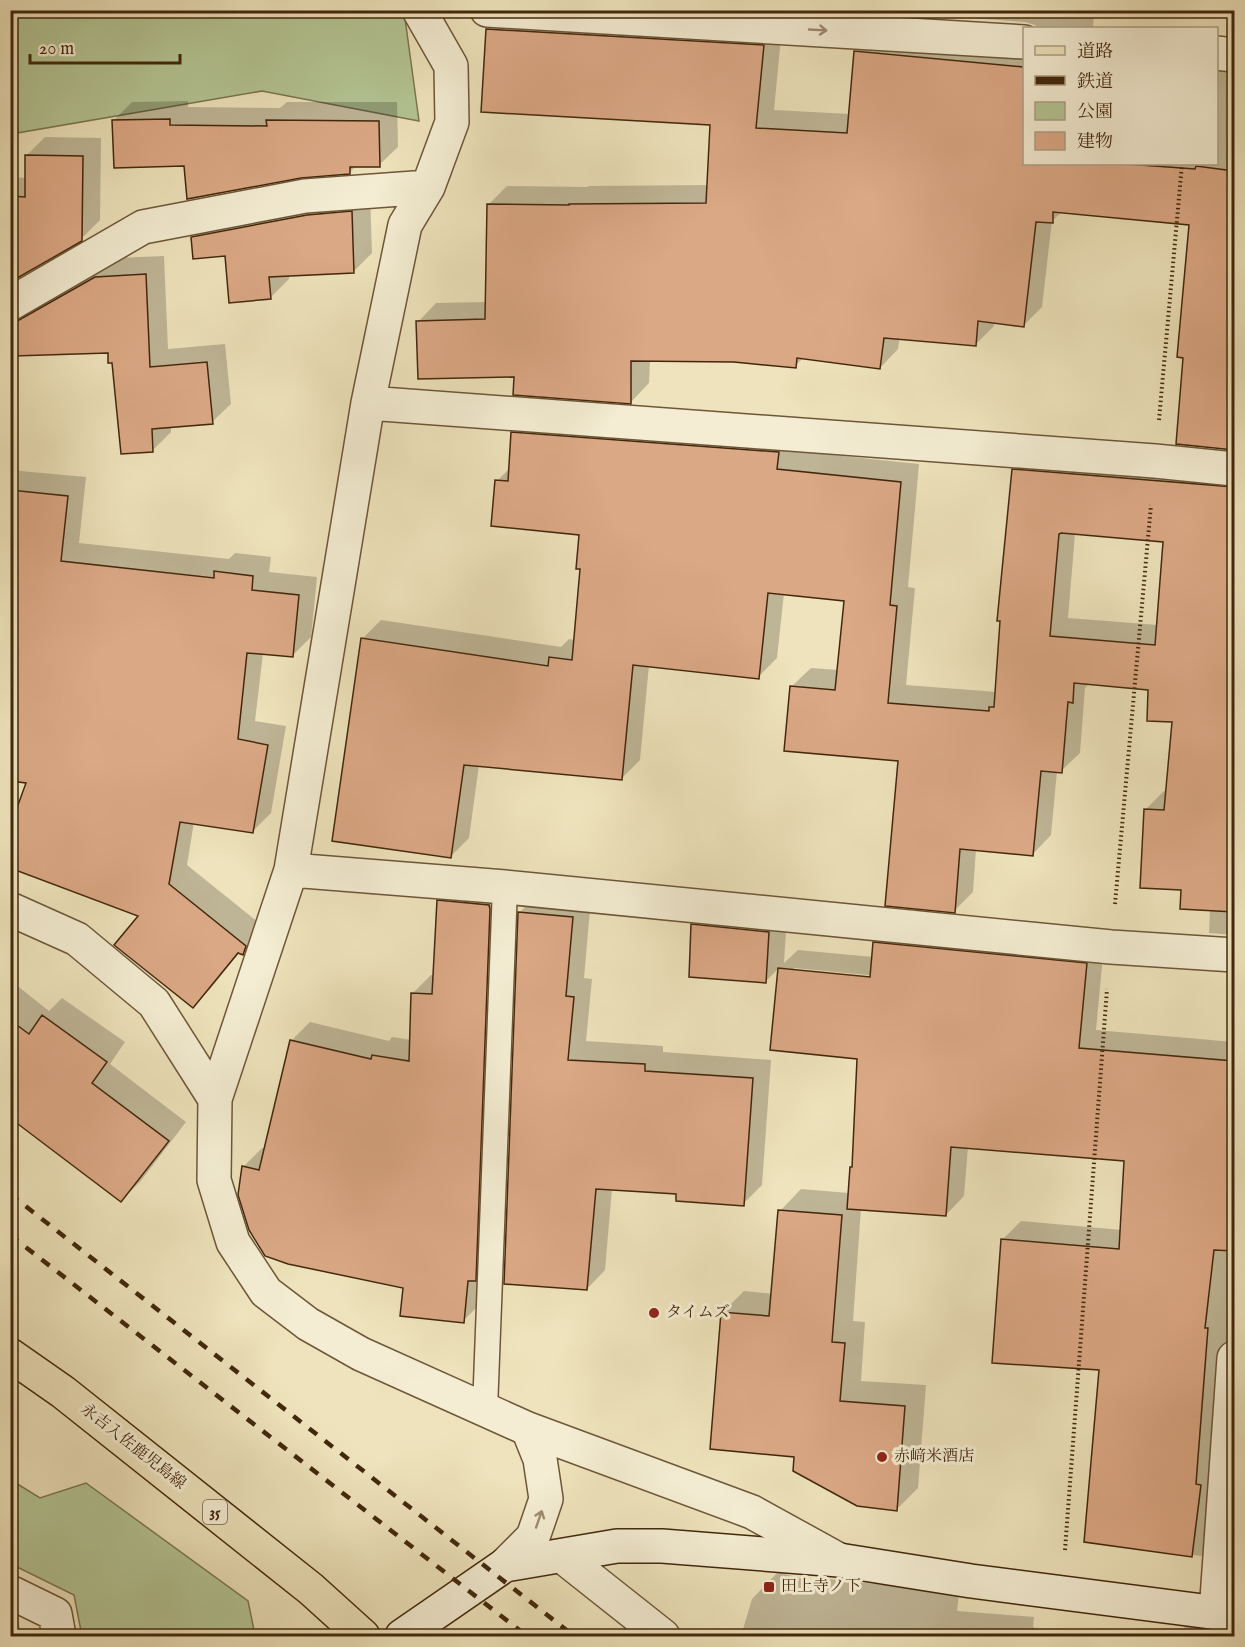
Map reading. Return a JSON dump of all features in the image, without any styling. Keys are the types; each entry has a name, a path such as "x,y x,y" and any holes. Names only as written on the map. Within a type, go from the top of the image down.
{"main road":[{"name":"永吉入佐鹿児島線","path":"10,1355 63,1392 311,1588 363,1636"}],"street":[{"path":"419,10 451,66 452,122 428,187 405,225 368,403 291,870 215,1099 213,1180 233,1242 266,1292 308,1324 361,1354 528,1429 752,1512 839,1560"},
{"path":"487,10 1023,42"},
{"path":"1218,53 1234,55"},
{"path":"10,304 143,227 305,196 428,187"},
{"path":"368,403 1155,461 1234,470"},
{"path":"291,870 505,887 1111,947 1234,955"},
{"path":"10,909 77,939 154,1003 215,1099"},
{"path":"505,1565 616,1546 662,1546 839,1560 970,1581 1225,1614 1234,1358"},
{"path":"402,1636 505,1565 533,1537 546,1498 540,1459 528,1429"},
{"path":"562,1556 663,1636"},
{"path":"10,1592 55,1614 59,1636"}],"lane":[{"path":"485,1409 505,887"}],"path":[{"path":"1062,1592 1111,947 1182,165"}],"green space":[{"path":"11,11 404,11 419,121 262,91 11,134"},
{"path":"11,1480 40,1498 86,1483 248,1601 254,1630 246,1636 82,1636 74,1595 11,1564"}],"building":[{"path":"486,29 764,45 756,128 847,133 854,51 1023,67 1023,165 1140,165 1195,169 1196,166 1234,171 1234,450 1176,444 1183,358 1177,357 1189,225 1053,212 1053,223 1036,222 1024,327 978,321 976,346 884,338 880,369 797,358 796,368 734,362 631,361 631,404 513,395 514,377 418,379 416,321 485,319 487,204 706,203 710,125 481,112"},
{"path":"170,119 170,125 267,126 266,120 379,121 380,167 350,167 350,174 301,178 187,199 184,166 114,168 112,120"},
{"path":"25,155 83,156 82,241 12,281 10,196 25,197"},
{"path":"352,211 354,273 269,277 271,299 229,303 225,256 193,259 191,237 307,215"},
{"path":"146,274 150,367 207,362 213,424 152,429 153,452 121,454 112,363 108,363 108,353 14,356 13,322 95,277"},
{"path":"511,432 779,452 777,469 901,482 890,605 897,606 888,703 989,711 989,707 994,707 1000,621 997,621 1012,469 1234,487 1234,912 1180,909 1181,890 1140,888 1144,809 1164,810 1172,722 1147,721 1148,690 1074,683 1073,703 1068,702 1062,773 1041,771 1033,856 960,849 955,913 885,906 898,761 784,751 790,686 835,690 844,601 768,593 759,679 633,665 622,780 464,765 451,858 332,841 361,638 548,666 549,657 572,660 580,569 576,569 579,535 491,526 495,480 508,481","holes":["1059,534 1163,542 1155,645 1050,636"]},
{"path":"10,490 68,496 61,561 214,578 214,571 253,576 252,590 299,595 293,657 247,653 238,739 268,745 253,833 180,822 169,884 246,946 243,955 238,953 193,1008 114,945 138,916 10,868 10,827 26,783 10,781"},
{"path":"437,900 489,905 490,909 476,1281 468,1281 464,1323 400,1316 403,1288 288,1264 265,1256 249,1230 238,1195 242,1166 259,1170 290,1040 371,1059 372,1055 409,1061 411,993 432,994"},
{"path":"518,912 573,917 566,996 574,997 568,1060 645,1064 645,1071 753,1078 744,1206 676,1201 676,1194 596,1189 587,1290 504,1284"},
{"path":"691,924 769,932 766,983 689,977"},
{"path":"873,942 1087,963 1079,1048 1234,1061 1234,1251 1214,1250 1205,1328 1208,1328 1196,1484 1201,1485 1192,1557 1084,1542 1099,1370 992,1363 1001,1239 1119,1249 1124,1161 951,1147 946,1216 847,1209 850,1167 852,1167 857,1059 770,1050 778,968 870,977"},
{"path":"42,1015 107,1062 92,1083 169,1141 121,1202 10,1118 10,1020 29,1034"},
{"path":"778,1210 842,1215 832,1342 845,1343 840,1401 905,1406 897,1511 857,1506 793,1471 794,1457 710,1449 721,1312 769,1316"}],"railway":[{"path":"10,1194 574,1636"},
{"path":"10,1235 527,1636"}],"place":[{"name":"タイムズ","path":"654,1313"},
{"name":"赤﨑米酒店","path":"882,1457"},
{"name":"田上寺ノ下","path":"769,1587"}]}
